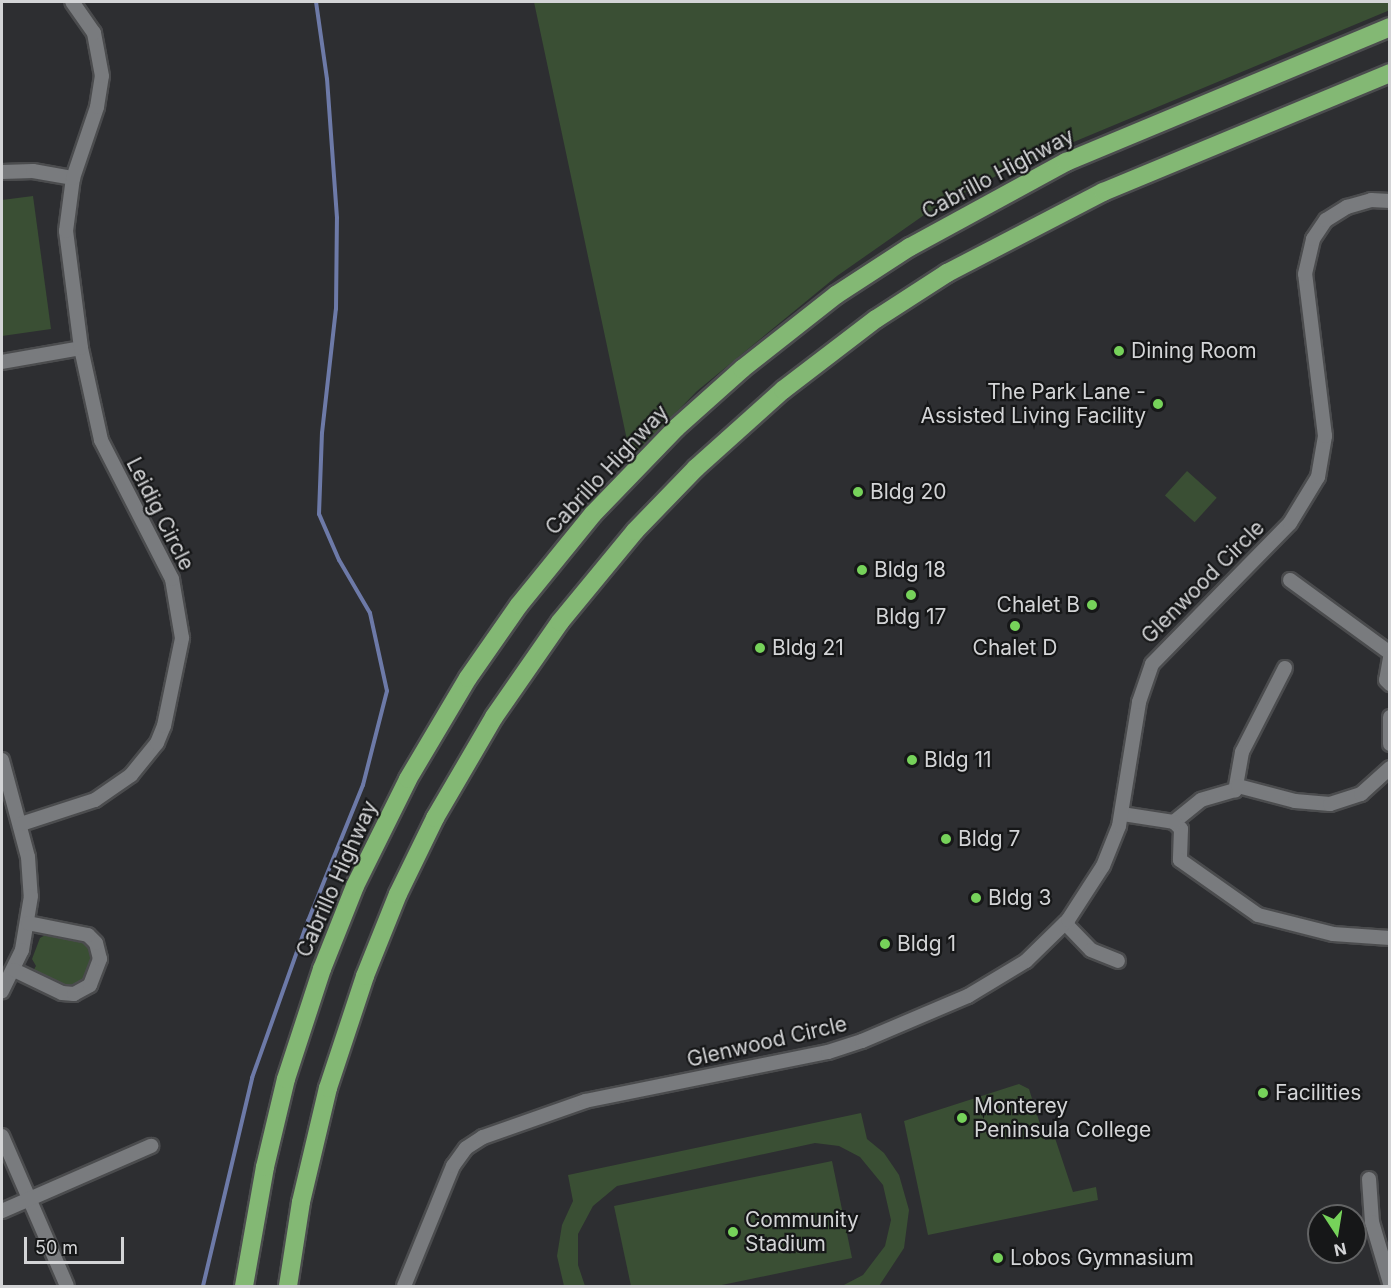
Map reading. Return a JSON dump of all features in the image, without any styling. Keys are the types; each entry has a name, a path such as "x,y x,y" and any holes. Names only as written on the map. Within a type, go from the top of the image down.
{"highway":[{"name":"Cabrillo Highway","path":"244,1287 263,1177 286,1079 313,995 355,886 403,788 468,678 525,598 593,514 676,428 742,369 836,295 919,241 1066,162 1389,27"},
{"path":"288,1287 301,1202 328,1088 365,976 398,894 449,792 499,709 560,622 634,531 703,461 783,390 852,336 939,278 1024,230 1103,192 1389,73"}],"street":[{"name":"Leidig Circle","path":"21,824 95,800 131,775 157,743 164,726 180,657 182,623 177,593 108,458 94,417 81,348 67,249 73,178 97,106 102,76 94,33 72,2"},
{"path":"2,172 33,171 73,178"},
{"name":"Glenwood Circle","path":"404,1287 453,1166 466,1148 483,1137 585,1101 828,1052 862,1041 968,996 1026,962 1065,923 1102,866 1122,814 1141,695 1152,664 1290,523 1318,477 1324,436 1305,274 1313,239 1326,220 1347,207 1371,200 1389,201"},
{"path":"2,362 81,348"},
{"path":"1290,580 1389,653"},
{"path":"1389,658 1386,680 1389,684"},
{"path":"1174,822 1201,800 1232,792 1238,786 1242,752 1284,668"},
{"path":"1389,717 1389,744"},
{"path":"2,760 21,824 30,877 28,923 14,970 2,991"},
{"path":"1238,786 1295,801 1330,804 1361,794 1389,768"},
{"path":"1122,814 1174,822 1181,829 1180,860 1258,915 1333,934 1389,938"},
{"path":"14,970 62,993 74,994 90,985 100,959 96,943 87,935 28,923"},
{"path":"1065,923 1091,950 1118,961"},
{"path":"2,1136 67,1287"},
{"path":"2,1211 151,1146"},
{"path":"1369,1179 1372,1222 1389,1283"}],"green space":[{"path":"534,2 1389,2 1390,10 1011,168 927,213 837,276 697,391 631,459"},
{"path":"33,196 51,329 2,336 2,200"},
{"path":"1187,471 1217,498 1195,522 1165,496"},
{"path":"49,933 89,943 95,955 87,981 67,987 33,971 36,966 32,959 40,938"},
{"path":"1019,1084 1029,1089 1045,1140 1055,1138 1073,1192 1096,1187 1098,1200 928,1235 904,1121"},
{"path":"861,1113 867,1139 884,1153 899,1175 909,1210 904,1248 879,1286 842,1286 863,1275 885,1246 891,1220 883,1185 860,1157 839,1146 815,1143 617,1186 593,1206 578,1234 578,1265 585,1286 564,1286 557,1256 562,1225 573,1201 568,1175"},
{"name":"Community Stadium","path":"832,1161 852,1258 717,1286 631,1286 614,1206"}],"waterway":[{"path":"203,1286 252,1078 308,921 363,785 387,691 370,613 339,560 319,514 322,433 336,309 337,218 327,79 316,2"}],"place":[{"name":"Dining Room","path":"1119,351"},
{"name":"The Park Lane - Assisted Living Facility","path":"1158,404"},
{"name":"Bldg 20","path":"858,492"},
{"name":"Bldg 18","path":"862,570"},
{"name":"Bldg 17","path":"911,595"},
{"name":"Chalet B","path":"1092,605"},
{"name":"Chalet D","path":"1015,626"},
{"name":"Bldg 21","path":"760,648"},
{"name":"Bldg 11","path":"912,760"},
{"name":"Bldg 7","path":"946,839"},
{"name":"Bldg 3","path":"976,898"},
{"name":"Bldg 1","path":"885,944"},
{"name":"Facilities","path":"1263,1093"},
{"name":"Monterey Peninsula College","path":"962,1118"},
{"name":"Community Stadium","path":"733,1232"},
{"name":"Lobos Gymnasium","path":"998,1258"}]}
